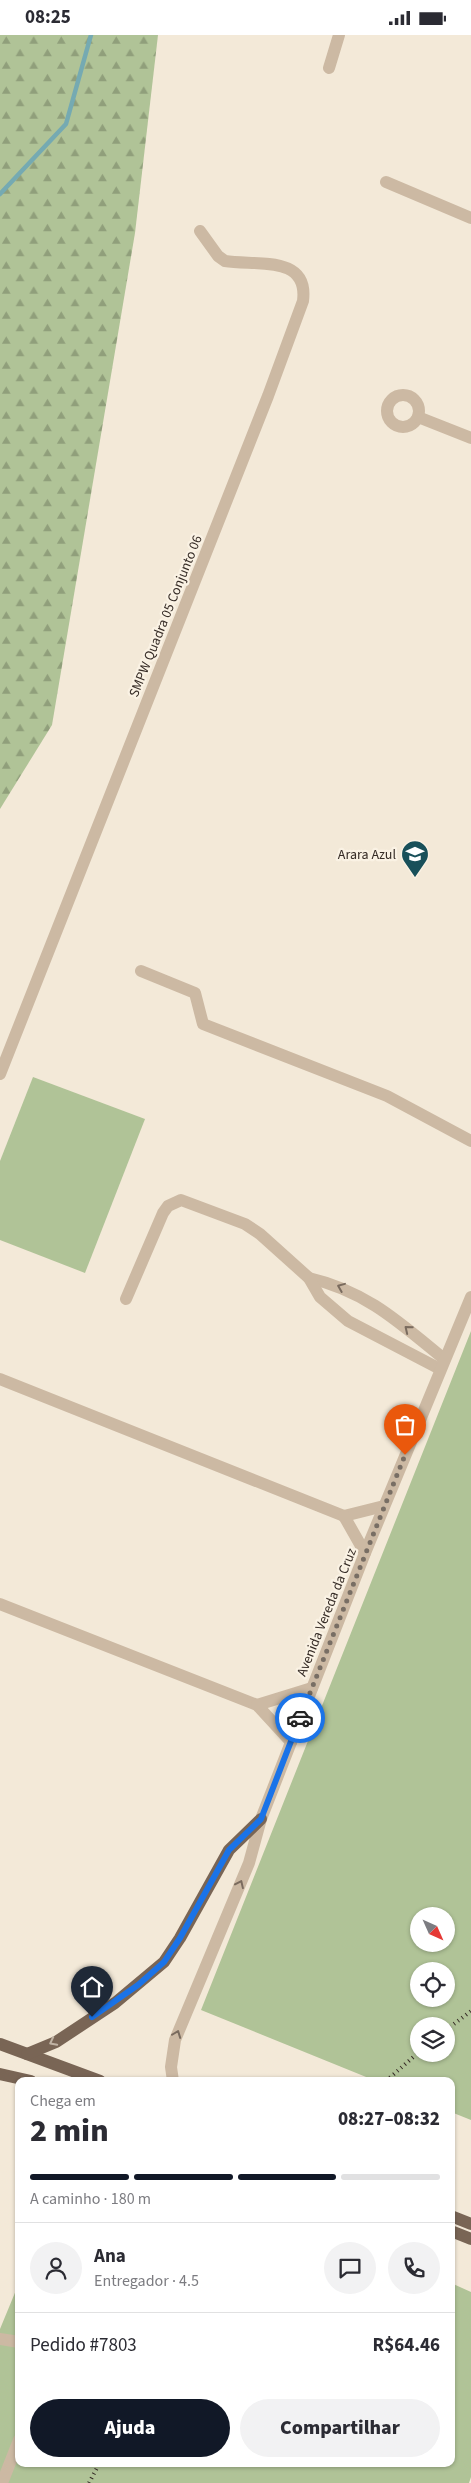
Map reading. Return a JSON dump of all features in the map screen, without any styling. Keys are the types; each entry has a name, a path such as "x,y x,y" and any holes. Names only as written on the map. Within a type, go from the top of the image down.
{"main road":[{"path":"27,2054 56,2042 115,2003 164,1962 180,1938 229,1850 261,1819"},
{"path":"0,2044 89,2077"},
{"path":"0,2074 15,2077"},
{"path":"455,2217 471,2224"},
{"path":"455,2233 471,2239"}],"street":[{"path":"329,68 339,35"},
{"path":"386,182 471,218"},
{"name":"SMPW Quadra 05 Conjunto 06","path":"0,1075 268,396 303,301 304,285 293,270 280,266 222,260 200,231"},
{"path":"407,395 416,401 418,417 410,425 400,426 390,421 386,403 396,397 407,395"},
{"path":"418,417 471,438"},
{"path":"141,971 195,993 202,1024 387,1096 471,1141"},
{"path":"126,1299 163,1213 168,1206 181,1200 208,1208 245,1224 260,1234 310,1278 320,1297 348,1321 442,1364"},
{"path":"310,1278 343,1288 371,1301 388,1312 442,1364"},
{"name":"Avenida Vereda da Cruz","path":"172,2077 171,2067 174,2040 249,1863 261,1819 312,1688 384,1506 471,1297"},
{"path":"0,1379 344,1516 384,1506"},
{"path":"344,1516 365,1553"},
{"path":"0,1604 257,1705 291,1742"},
{"path":"257,1705 312,1688"},
{"path":"0,2339 15,2341"},
{"path":"2,2483 15,2450"}],"green space":[{"path":"0,35 158,35 135,233 52,725 0,809"},
{"path":"33,1077 145,1119 85,1273 0,1240 0,1161"},
{"path":"471,1331 471,2120 455,2114 455,2077 366,2077 201,2010"},
{"path":"455,2285 471,2292 471,2477 469,2483 0,2483 0,2329 15,2293 15,2467 455,2467"}],"waterway":[{"path":"0,194 66,124 91,35"}],"railway":[{"path":"455,2023 471,2011"},
{"path":"391,2077 410,2060"},
{"path":"89,2483 97,2467"}],"way so far":[{"path":"300,1718 405,1455"}],"place":[{"name":"Arara Azul","path":"415,878"}],"route":[{"path":"92,2017 115,2003 164,1962 180,1938 229,1850 261,1819 300,1718"}]}
